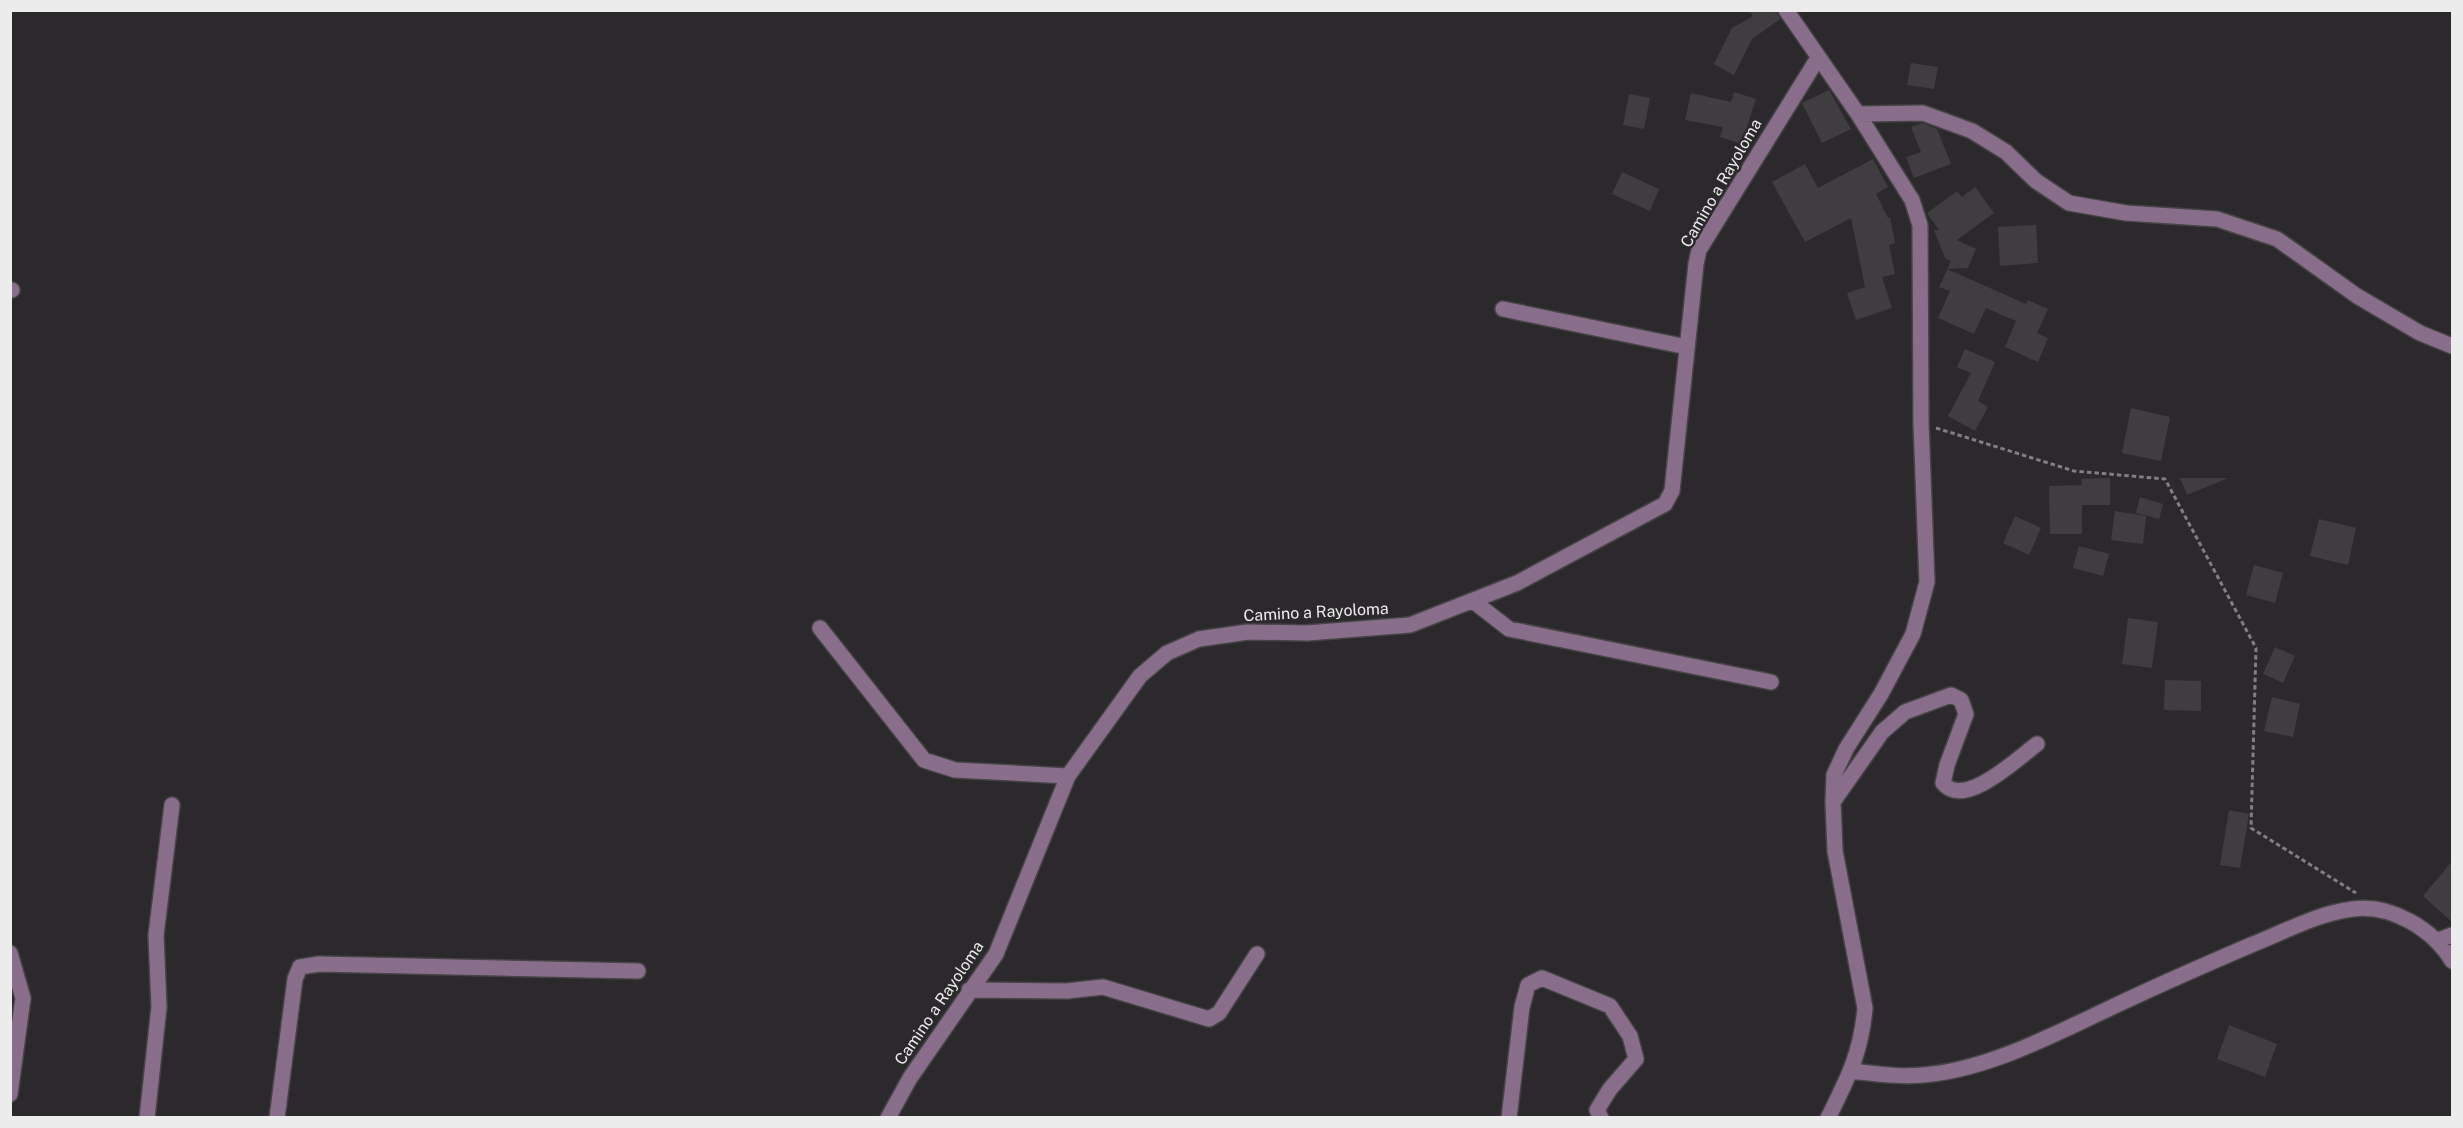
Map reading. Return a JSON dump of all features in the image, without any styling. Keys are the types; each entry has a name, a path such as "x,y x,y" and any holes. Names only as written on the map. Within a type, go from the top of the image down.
{"street":[{"path":"1786,10 1858,114 1912,200 1920,225 1921,423 1927,582 1913,633 1881,694 1846,749 1834,775 1835,851 1864,1008 1862,1033 1851,1071 1828,1118"},
{"name":"Camino a Rayoloma","path":"888,1118 910,1078 996,954 1068,776 1140,676 1167,653 1199,639 1248,632 1306,633 1410,625 1517,584 1665,504 1672,491 1695,264 1699,250 1818,58"},
{"path":"1858,114 1923,113 1972,131 2006,152 2036,181 2069,203 2126,213 2217,219 2277,239 2357,296 2421,333 2452,346"},
{"path":"1503,309 1687,347"},
{"path":"1473,601 1509,629 1772,682"},
{"path":"820,628 924,760 955,770 1068,776"},
{"path":"1833,802 1882,732 1905,712 1938,698 1951,695 1961,700 1966,714 1947,765 1943,783 1946,787 1957,791 1978,787 2037,744"},
{"path":"152,1118 147,1117 159,1007 156,935 172,805"},
{"path":"1851,1071 1892,1076 1933,1074 1978,1063 2040,1041 2183,974 2321,916 2354,909 2383,909 2409,921 2436,941 2452,961"},
{"path":"2436,941 2452,935"},
{"path":"10,953 23,998 10,1094"},
{"path":"969,990 1067,990 1103,987 1209,1019 1219,1013 1257,954"},
{"path":"277,1118 295,979 300,967 319,964 638,971"},
{"path":"1509,1118 1522,1007 1528,985 1542,978 1610,1006 1630,1035 1636,1059 1597,1110 1601,1118"}],"path":[{"path":"1921,423 2074,471 2165,479 2256,648 2251,828 2383,909"}],"building":[{"path":"1749,10 1776,10 1780,19 1752,39 1734,75 1714,64 1732,28 1753,16"},
{"path":"1911,63 1938,67 1934,89 1907,85"},
{"path":"1829,90 1851,129 1822,143 1802,103"},
{"path":"1734,92 1756,99 1741,144 1720,137 1723,127 1685,120 1691,93 1731,102"},
{"path":"1629,94 1650,98 1644,129 1623,125"},
{"path":"1922,123 1937,129 1951,164 1914,178 1906,157 1921,152 1911,127"},
{"path":"1873,159 1888,187 1876,194 1888,218 1890,217 1895,243 1889,245 1895,274 1882,277 1892,308 1856,320 1847,293 1865,287 1851,218 1805,242 1772,182 1805,164 1818,188"},
{"path":"1622,172 1659,189 1650,211 1612,194"},
{"path":"1975,187 1994,213 1957,240 1976,249 1968,268 1947,269 1951,261 1945,258 1934,230 1939,230 1927,213 1957,191 1962,197"},
{"path":"2036,225 2038,263 2000,266 1998,227"},
{"path":"1947,269 2026,304 2028,300 2048,309 2037,333 2048,338 2038,362 2005,347 2016,321 1986,308 1974,334 1938,318 1950,291 1939,287"},
{"path":"1965,349 1995,362 1978,401 1988,407 1975,431 1948,416 1971,373 1957,367"},
{"path":"2131,408 2170,417 2161,461 2122,453"},
{"path":"2110,478 2110,505 2082,505 2082,534 2050,534 2049,486 2082,485 2081,479"},
{"path":"2180,478 2228,478 2187,495"},
{"path":"2140,497 2163,504 2159,519 2136,513"},
{"path":"2115,511 2146,516 2143,544 2111,540"},
{"path":"2015,516 2041,528 2029,555 2003,543"},
{"path":"2319,519 2356,528 2348,565 2310,556"},
{"path":"2079,546 2109,554 2103,576 2073,568"},
{"path":"2254,565 2283,573 2275,603 2246,595"},
{"path":"2128,618 2158,622 2152,668 2122,664"},
{"path":"2275,647 2295,656 2283,683 2263,674"},
{"path":"2165,680 2201,681 2201,711 2164,710"},
{"path":"2272,697 2300,704 2293,737 2264,731"},
{"path":"2229,810 2249,814 2240,868 2220,865"},
{"path":"2452,861 2452,922 2423,896"},
{"path":"2229,1025 2277,1044 2265,1077 2217,1059"}]}
